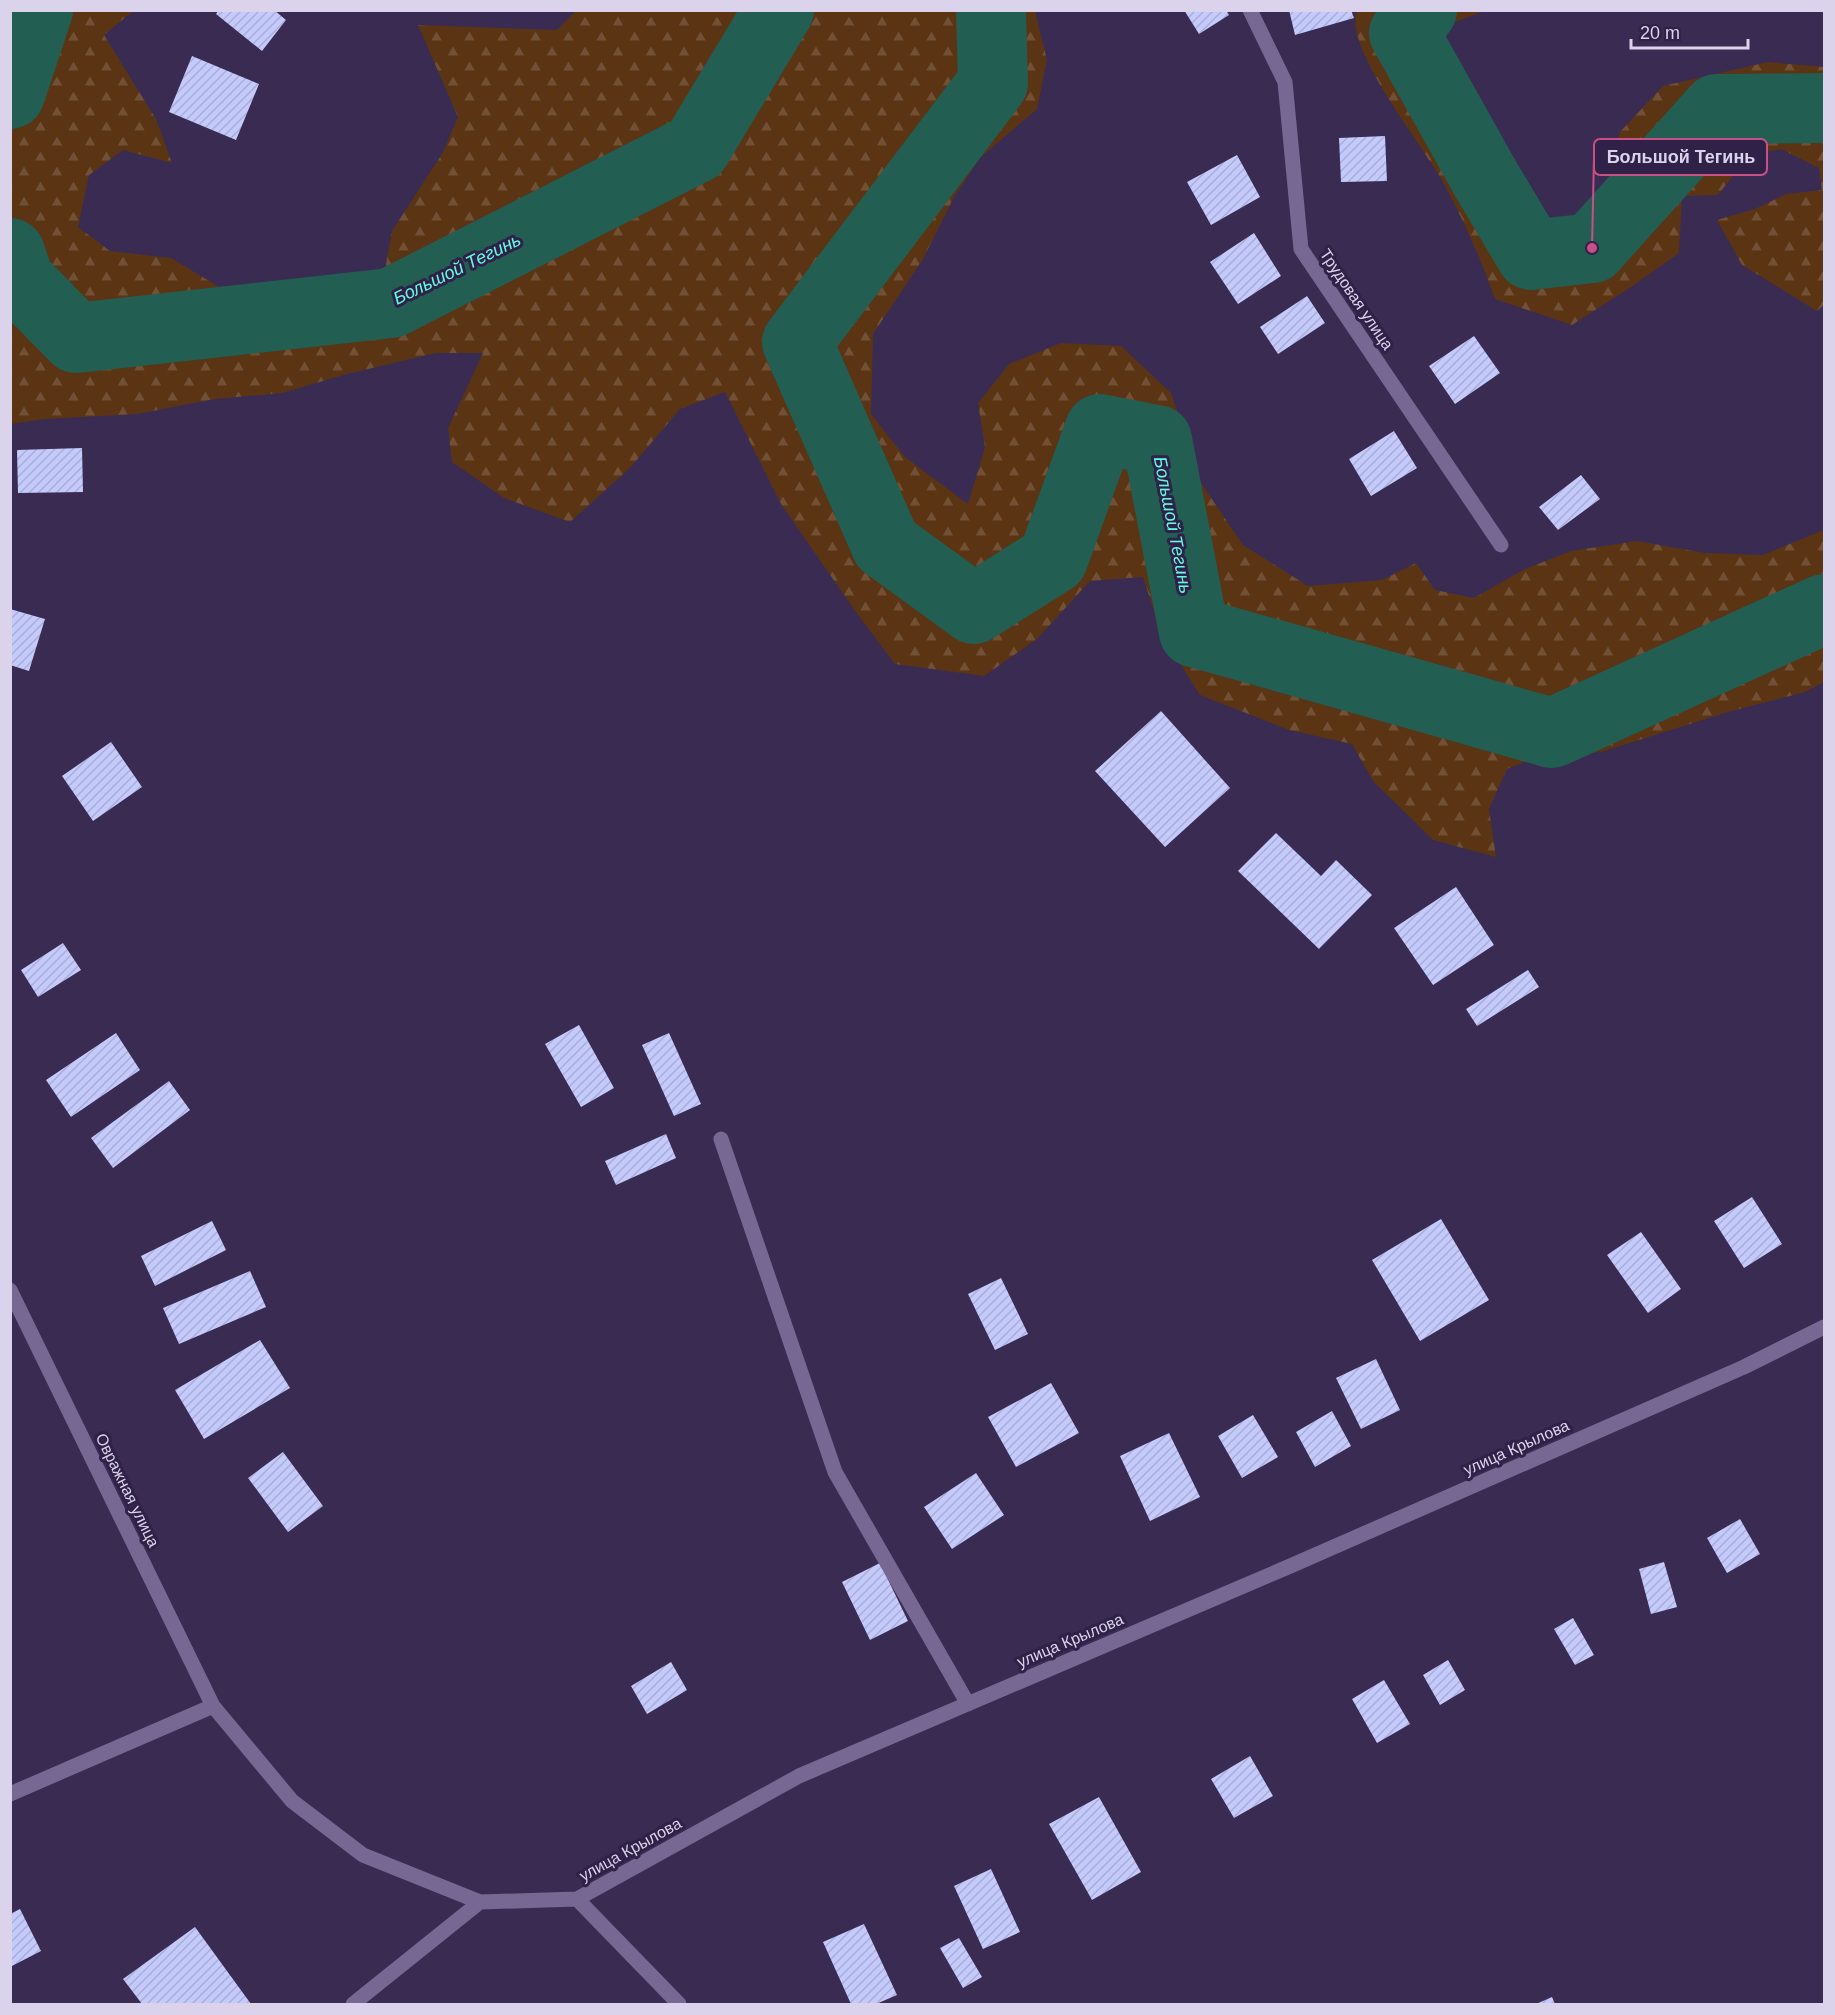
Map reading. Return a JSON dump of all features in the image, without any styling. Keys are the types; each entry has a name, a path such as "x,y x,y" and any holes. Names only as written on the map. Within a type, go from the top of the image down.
{"street":[{"name":"Трудовая улица","path":"1250,10 1285,82 1301,249 1501,545"},
{"path":"722,1139 835,1472 968,1704"},
{"name":"Овражная улица","path":"10,1290 213,1706 292,1801 363,1855 480,1902"},
{"name":"улица Крылова","path":"480,1902 577,1899 799,1776 1321,1553 1744,1366 1824,1327"},
{"path":"10,1794 213,1706"},
{"path":"577,1899 679,2004"},
{"path":"353,2004 480,1902"}],"green space":[{"path":"577,10 1035,11 1047,60 1037,109 980,158 954,197 923,259 873,334 871,414 905,457 968,504 985,447 978,403 1009,364 1061,343 1121,346 1171,393 1201,483 1243,545 1308,586 1382,580 1416,563 1435,590 1474,598 1523,570 1571,551 1637,541 1705,553 1763,555 1824,530 1824,682 1805,692 1728,712 1601,752 1538,757 1507,769 1489,809 1496,857 1433,840 1373,781 1352,744 1289,730 1200,695 1162,635 1143,577 1090,581 1037,639 984,676 895,664 781,504 725,392 680,409 630,468 570,522 504,498 452,462 448,428 483,353 436,353 347,374 282,393 215,399 137,414 45,419 11,424 11,11 133,11 104,35 156,119 172,163 123,150 89,175 78,227 110,251 171,258 239,299 329,297 385,270 392,231 442,154 458,117 418,25 557,30"},
{"path":"1357,11 1484,11 1424,34 1494,159 1525,201 1560,227 1598,220 1620,132 1663,86 1768,62 1824,67 1824,305 1817,311 1742,265 1717,220 1755,209 1786,194 1822,190 1819,168 1781,149 1749,155 1718,195 1682,196 1679,253 1572,325 1495,299 1471,239 1443,182 1373,72 1362,48 1356,27"}],"building":[{"path":"219,10 274,10 286,20 262,51 216,14"},
{"path":"1184,10 1226,10 1229,15 1199,34"},
{"path":"1289,10 1351,10 1354,18 1295,35"},
{"path":"192,56 259,84 236,140 169,112"},
{"path":"1385,136 1387,181 1341,182 1339,138"},
{"path":"1237,155 1260,197 1211,225 1187,182"},
{"path":"1254,233 1281,276 1238,304 1210,262"},
{"path":"1307,296 1325,323 1278,354 1260,327"},
{"path":"1474,336 1500,373 1455,404 1429,366"},
{"path":"1394,431 1417,468 1371,496 1349,459"},
{"path":"82,448 83,492 18,493 17,450"},
{"path":"1581,475 1600,499 1558,530 1539,507"},
{"path":"10,609 45,619 29,671 10,665"},
{"path":"1161,711 1230,788 1165,847 1095,771"},
{"path":"111,742 142,787 93,821 62,776"},
{"path":"1276,833 1321,876 1336,860 1372,895 1319,949 1238,871"},
{"path":"1456,887 1494,945 1433,985 1394,928"},
{"path":"63,943 81,970 38,997 21,970"},
{"path":"1528,970 1539,987 1477,1026 1466,1009"},
{"path":"579,1025 614,1088 581,1107 545,1044"},
{"path":"116,1033 140,1070 71,1117 46,1080"},
{"path":"669,1033 701,1104 674,1116 642,1045"},
{"path":"169,1081 190,1110 113,1168 91,1138"},
{"path":"666,1134 676,1158 616,1185 605,1161"},
{"path":"1752,1197 1782,1244 1744,1268 1714,1221"},
{"path":"1441,1219 1489,1300 1420,1341 1372,1260"},
{"path":"212,1221 226,1250 155,1286 141,1256"},
{"path":"1641,1232 1681,1289 1648,1313 1607,1255"},
{"path":"250,1271 266,1307 179,1344 163,1308"},
{"path":"1001,1278 1028,1334 995,1350 968,1294"},
{"path":"260,1340 290,1388 204,1439 175,1390"},
{"path":"1376,1359 1400,1410 1361,1429 1336,1378"},
{"path":"1051,1383 1079,1433 1016,1467 988,1417"},
{"path":"1332,1411 1351,1446 1315,1467 1296,1432"},
{"path":"1253,1415 1278,1457 1242,1478 1218,1436"},
{"path":"1169,1433 1200,1497 1150,1521 1120,1456"},
{"path":"283,1452 323,1506 288,1532 248,1478"},
{"path":"976,1473 1004,1515 952,1549 924,1507"},
{"path":"1740,1519 1760,1554 1727,1573 1707,1538"},
{"path":"1664,1562 1677,1607 1651,1614 1639,1569"},
{"path":"880,1563 908,1621 870,1640 842,1582"},
{"path":"1573,1618 1594,1655 1575,1665 1554,1629"},
{"path":"1448,1660 1465,1690 1440,1705 1423,1675"},
{"path":"671,1662 687,1690 647,1714 631,1686"},
{"path":"1384,1680 1410,1724 1377,1743 1352,1699"},
{"path":"1250,1756 1273,1796 1234,1818 1211,1779"},
{"path":"1099,1797 1141,1872 1092,1900 1049,1824"},
{"path":"991,1869 1020,1932 983,1949 954,1886"},
{"path":"20,1909 41,1951 10,1967 10,1914"},
{"path":"864,1924 897,1995 876,2004 851,2004 823,1942"},
{"path":"195,1927 251,2004 142,2004 123,1979"},
{"path":"959,1938 982,1977 963,1988 940,1948"},
{"path":"1552,1997 1555,2004 1536,2004"}],"waterway":[{"name":"Большой Тегинь","path":"10,94 38,10"},
{"name":"Большой Тегинь","path":"10,253 19,280 76,338 391,303 696,148 779,10"},
{"name":"Большой Тегинь","path":"991,10 993,83 797,342 886,545 974,609 1053,559 1100,429 1157,440 1194,632 1552,733 1824,609"},
{"name":"Большой Тегинь","path":"1422,10 1404,33 1531,255 1592,248 1717,109 1824,108"}],"place":[{"name":"Большой Тегинь","path":"1592,248"}]}
